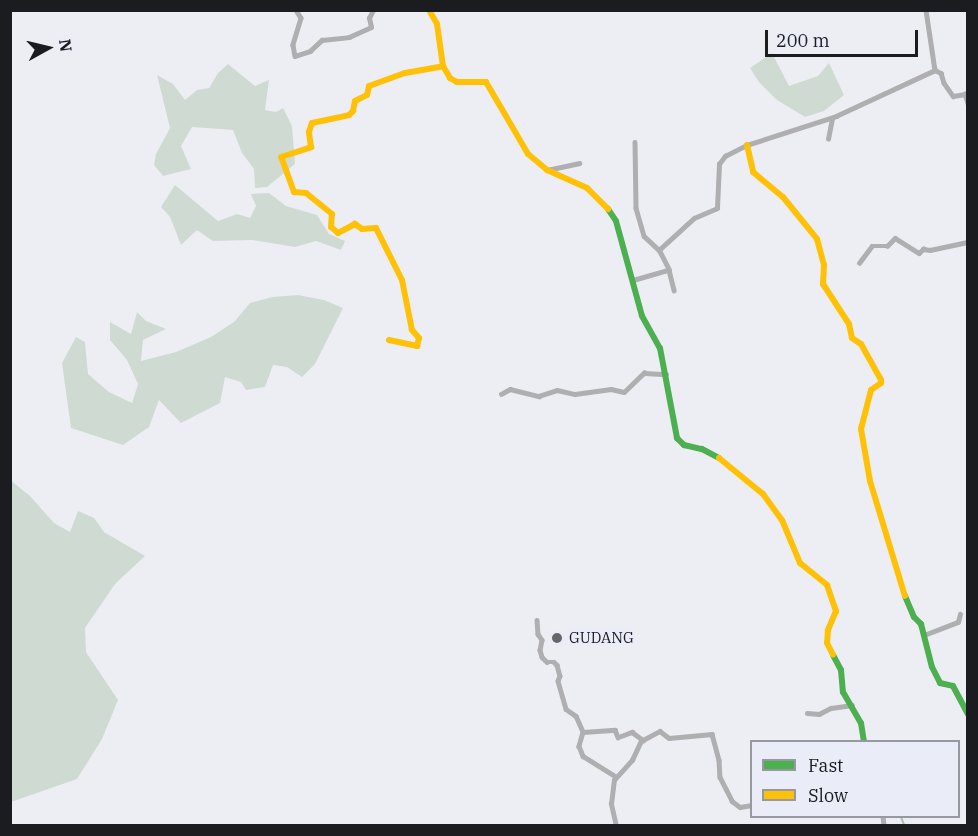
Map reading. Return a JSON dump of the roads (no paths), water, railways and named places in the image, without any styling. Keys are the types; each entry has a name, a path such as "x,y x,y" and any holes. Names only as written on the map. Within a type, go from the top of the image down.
{"street":[{"path":"296,10 301,18 293,45 295,56 310,51 322,40 349,37 371,27 369,18 373,10"},
{"path":"926,10 935,70"},
{"path":"429,11 438,24 443,66 450,78 457,82 481,81 488,85 516,137 528,154 547,170 586,188 616,221 642,316 658,342 677,438 684,446 702,449 727,462 763,494 782,520 800,563 824,582 830,591 836,611 828,630 827,643 841,669 843,692 861,723 864,740"},
{"path":"389,340 417,346 419,338 412,330 402,280 376,228 362,229 353,224 338,233 331,226 332,214 304,193 294,192 281,157 311,147 309,132 312,123 349,115 353,111 355,101 367,95 369,86 405,73 443,66"},
{"path":"935,70 941,73 944,83 953,96 966,94 968,103"},
{"path":"659,250 694,218 717,208 721,159 747,145 832,118 935,70"},
{"path":"828,140 832,118"},
{"path":"635,142 636,208 644,236 659,250 669,270 674,291"},
{"path":"747,145 753,172 783,197 817,239 824,265 823,284 831,291 840,314 849,324 852,338 861,345 881,380 881,383 872,388 867,399 868,411 861,429 878,507 895,556 904,593 924,635 932,667 940,683 953,686 968,714"},
{"path":"547,170 579,163"},
{"path":"859,263 872,246 887,246 895,238 906,247 919,253 923,249 930,250 968,242"},
{"path":"633,280 669,270"},
{"path":"501,394 510,389 540,396 557,390 577,394 611,389 624,392 644,373 666,374"},
{"path":"924,635 958,622 960,614"},
{"path":"537,620 538,634 542,640 540,650 542,657 547,662 554,662 557,665 560,675 558,681 566,709 576,716 583,732 579,744 583,756 616,777"},
{"path":"807,713 819,714 831,708 852,705"},
{"path":"583,732 615,730 619,736 632,732 643,740"},
{"path":"616,825 610,797 616,777 632,760 643,740 660,731 669,738 712,734 719,760 720,777 732,801 740,807 750,806"}],"waterway":[{"path":"902,818 905,826"}],"place":[{"name":"GUDANG","path":"557,638"}]}
